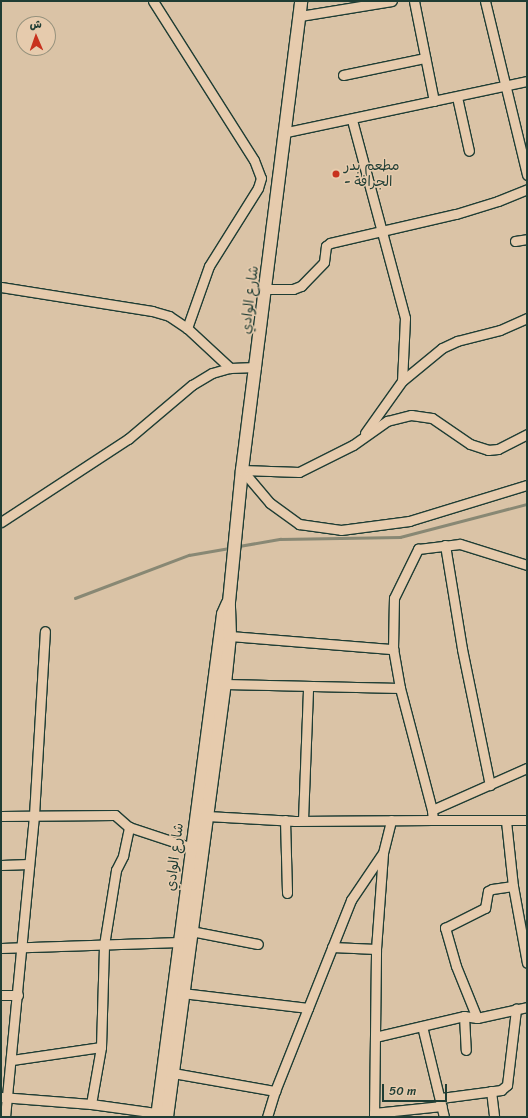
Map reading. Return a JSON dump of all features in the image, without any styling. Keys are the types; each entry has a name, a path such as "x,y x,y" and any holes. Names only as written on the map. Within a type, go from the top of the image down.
{"main road":[{"name":"شارع الوادي","path":"160,1116 173,1073 182,994 225,684 230,636 228,602 242,470 287,132 301,1"},
{"name":"شارع الوادي","path":"160,1116 192,848 223,614 228,602"}],"street":[{"path":"153,1 254,160 261,178 258,188 209,266 187,328"},
{"path":"300,16 392,1"},
{"path":"414,1 434,101"},
{"path":"485,1 504,87 527,175"},
{"path":"342,75 425,58"},
{"path":"287,132 352,120 527,81"},
{"path":"457,97 469,151"},
{"path":"352,120 383,231 405,318 402,381"},
{"path":"266,289 293,289 301,286 324,262 326,246 330,243 456,214 498,201 527,189"},
{"path":"515,241 527,239"},
{"path":"1,287 152,310 169,316 187,328 230,368"},
{"path":"354,445 402,381 434,353 449,344 500,330 527,318"},
{"path":"1,522 128,439 192,385 212,373 230,368 256,367"},
{"path":"242,470 299,472 354,445 387,421 411,415 432,418 470,444 488,450 498,449 527,434"},
{"path":"242,470 270,503 299,524 341,530 409,521 527,485"},
{"path":"433,820 432,810 400,688 393,648 392,605 414,551 445,545 460,544 527,565"},
{"path":"445,545 462,649 490,785"},
{"path":"5,1117 4,1098 12,1060 34,815 45,631"},
{"path":"230,636 393,648"},
{"path":"225,684 308,688 400,688"},
{"path":"303,820 308,688"},
{"path":"432,810 527,768"},
{"path":"1,816 103,813 115,815 129,826 192,848"},
{"path":"207,816 285,820 527,820"},
{"path":"285,820 287,893"},
{"path":"391,820 383,852 376,949 374,1115 500,1090 509,1079 516,1010"},
{"path":"506,820 513,886 527,963"},
{"path":"91,1104 101,1047 104,945 114,877 123,856 129,826"},
{"path":"267,1117 275,1091 351,900 383,852"},
{"path":"1,865 29,864"},
{"path":"477,1018 456,966 445,928 485,908 488,891 513,886"},
{"path":"191,931 258,944"},
{"path":"1,948 180,942"},
{"path":"332,947 376,949"},
{"path":"182,994 308,1008"},
{"path":"1,995 18,995"},
{"path":"375,1037 464,1016 477,1018 527,1007"},
{"path":"464,1016 466,1050"},
{"path":"422,1026 442,1102 444,1117"},
{"path":"12,1060 101,1047"},
{"path":"173,1073 275,1091"},
{"path":"491,1091 494,1117"},
{"path":"4,1098 91,1104 160,1116"}],"waterway":[{"path":"239,546 280,539 400,537 527,504"},
{"path":"75,598 189,555 230,548"}],"place":[{"name":"مطعم بدر - الجرافة","path":"336,174"}]}
